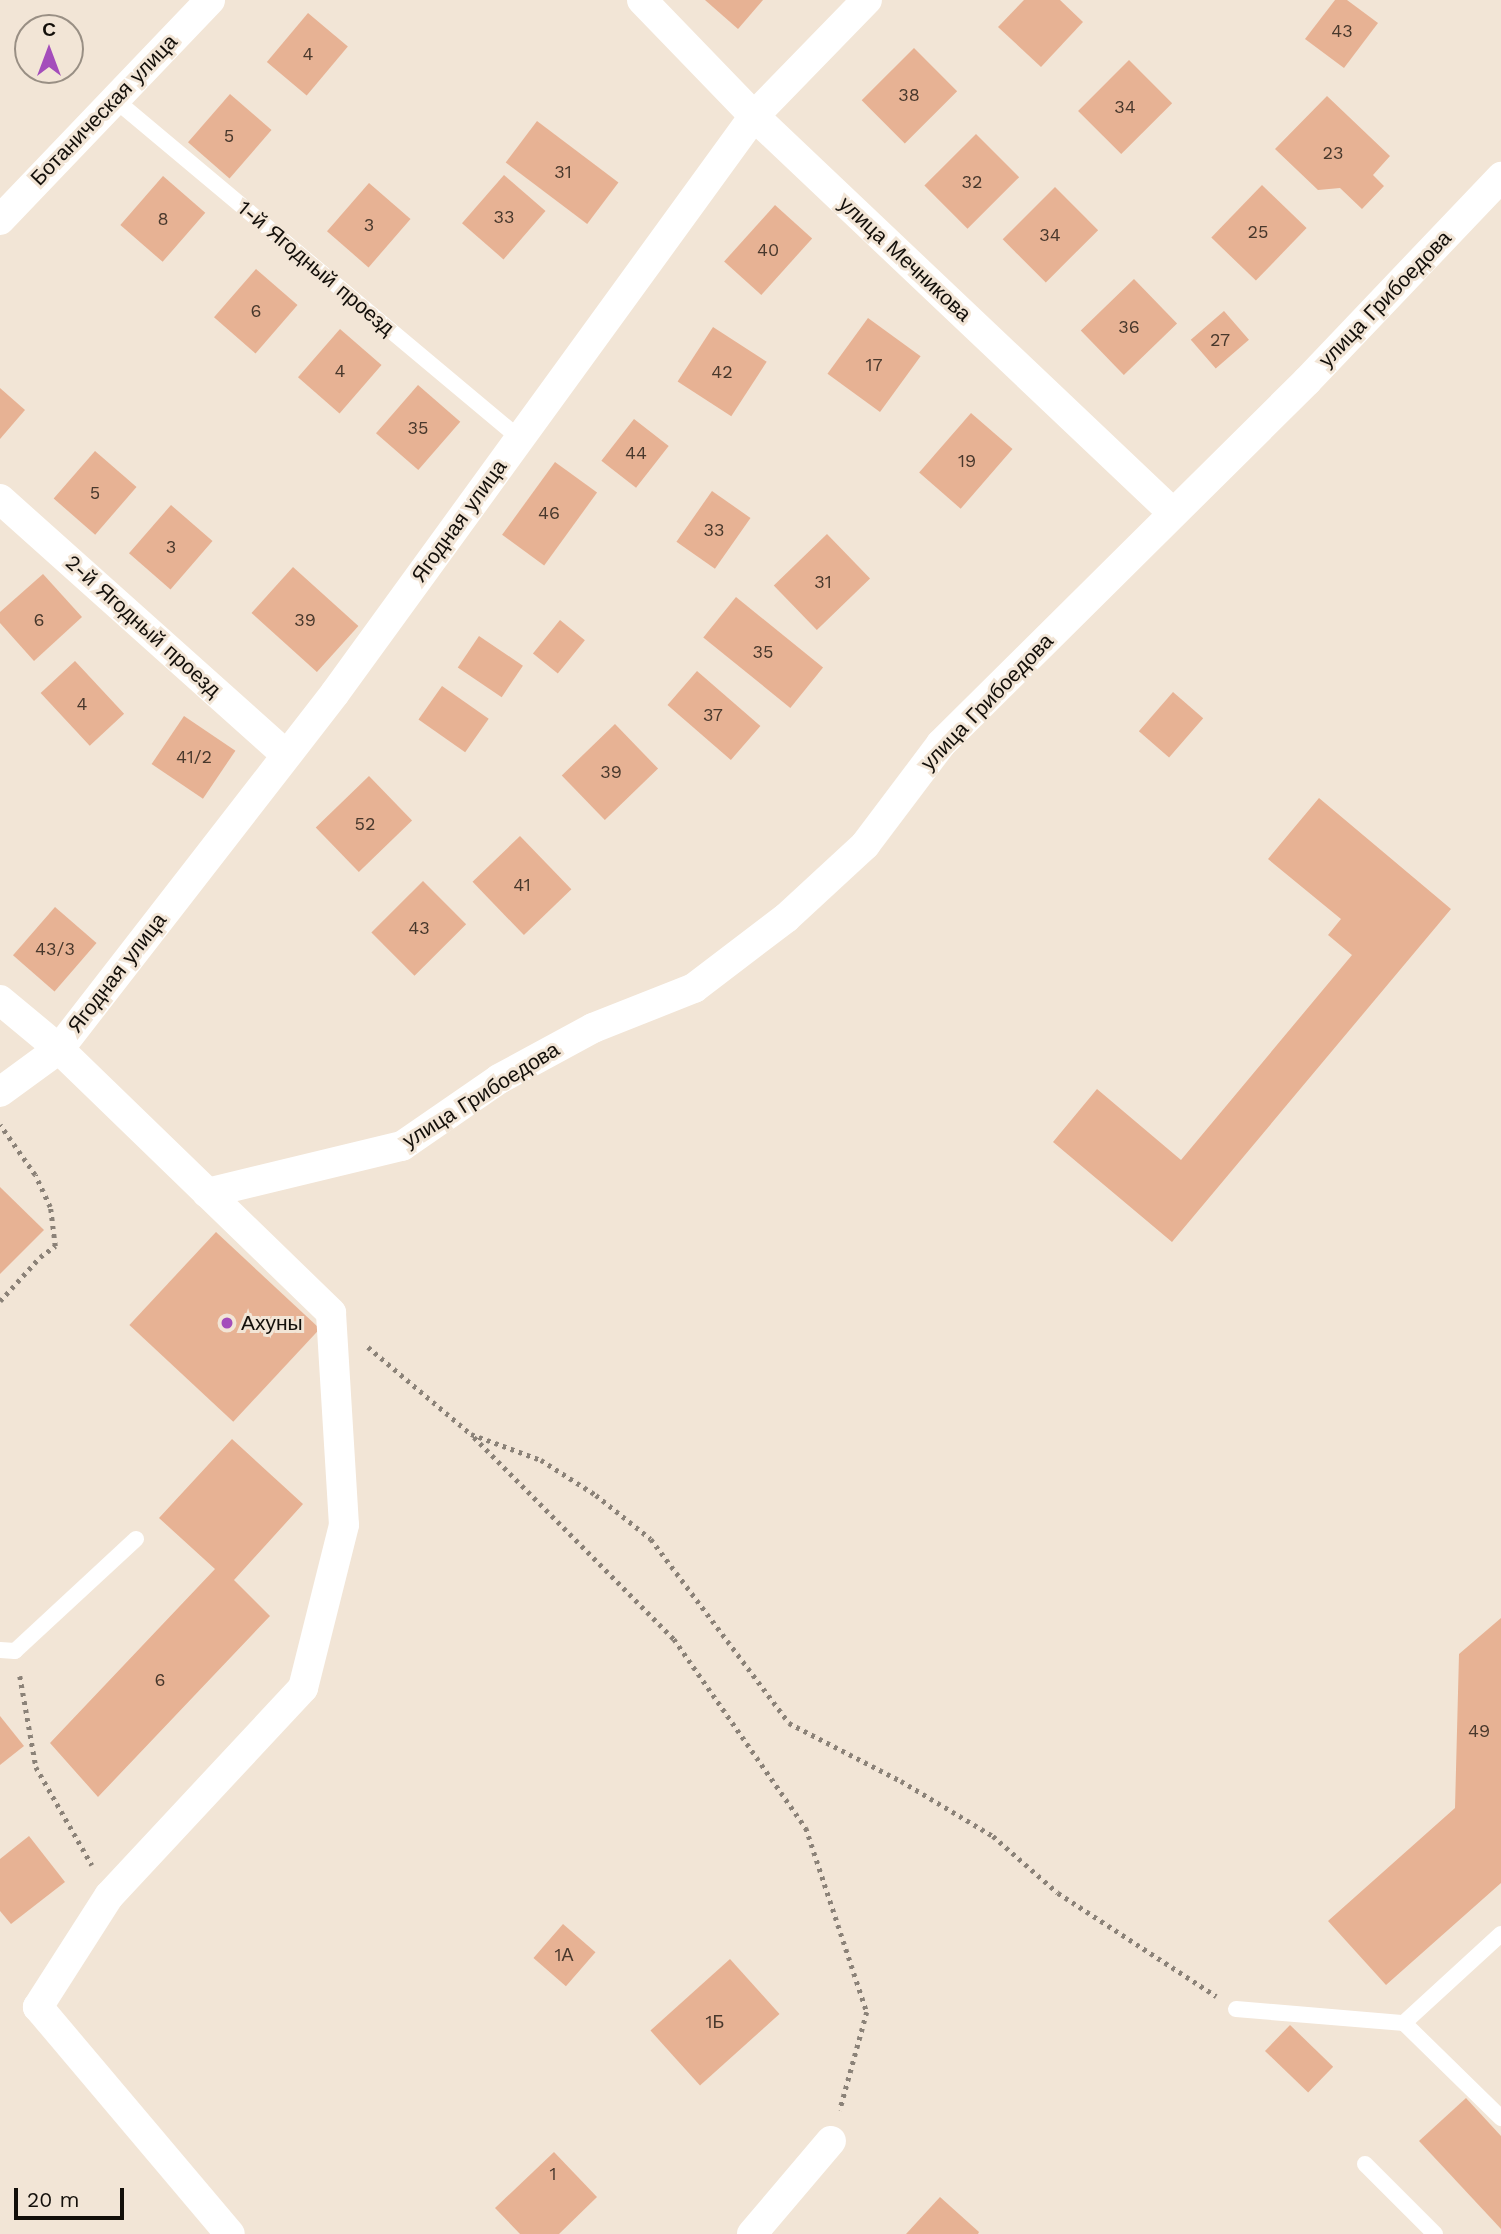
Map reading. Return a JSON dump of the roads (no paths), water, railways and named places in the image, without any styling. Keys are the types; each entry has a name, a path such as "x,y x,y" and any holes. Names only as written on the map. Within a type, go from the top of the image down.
{"street":[{"name":"Ботаническая улица","path":"0,220 113,98 210,0"},
{"name":"улица Мечникова","path":"642,0 754,116 1173,513"},
{"name":"Ягодная улица","path":"0,1092 59,1049 285,754 335,693 754,116 867,0"},
{"name":"улица Грибоедова","path":"207,1193 402,1146 499,1079 581,1034 694,988 786,918 865,845 941,744 1307,381 1501,177"},
{"name":"2-й Ягодный проезд","path":"0,499 285,754"},
{"path":"0,1000 59,1049 331,1313 344,1525 303,1688 109,1896 38,2007 230,2234"},
{"path":"752,2234 831,2141"}],"lane":[{"name":"1-й Ягодный проезд","path":"113,98 519,438"},
{"path":"8,1650 135,1539"},
{"path":"1404,2023 1501,1934"},
{"path":"1236,2009 1404,2023 1501,2118"},
{"path":"1365,2164 1435,2234"}],"place":[{"name":"Ахуны","path":"227,1323"}]}
